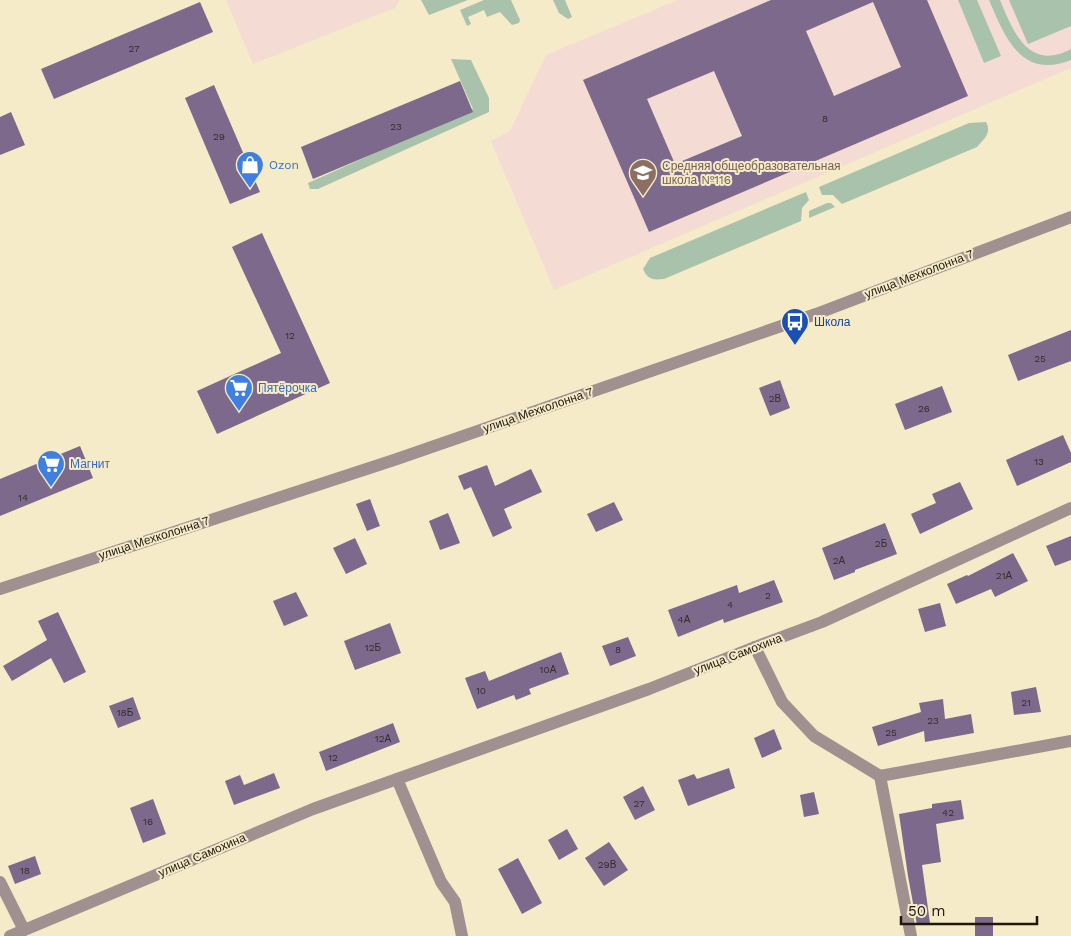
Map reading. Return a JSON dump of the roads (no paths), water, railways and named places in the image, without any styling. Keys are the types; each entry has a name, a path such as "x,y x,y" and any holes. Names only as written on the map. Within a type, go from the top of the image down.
{"street":[{"name":"улица Мехколонна 7","path":"0,589 394,460 816,314 1071,217"},
{"name":"улица Самохина","path":"10,936 313,809 649,689 822,622 1071,508"},
{"path":"755,647 782,702 814,736 880,776 1071,741"},
{"path":"880,776 911,936"},
{"path":"397,779 441,882 455,902 462,936"},
{"path":"0,882 24,930"}],"place":[{"name":"Ozon","path":"250,189"},
{"name":"Средняя общеобразовательная школа №116","path":"643,197"},
{"name":"Школа","path":"795,346"},
{"name":"Пятёрочка","path":"239,412"},
{"name":"Магнит","path":"51,488"}]}
